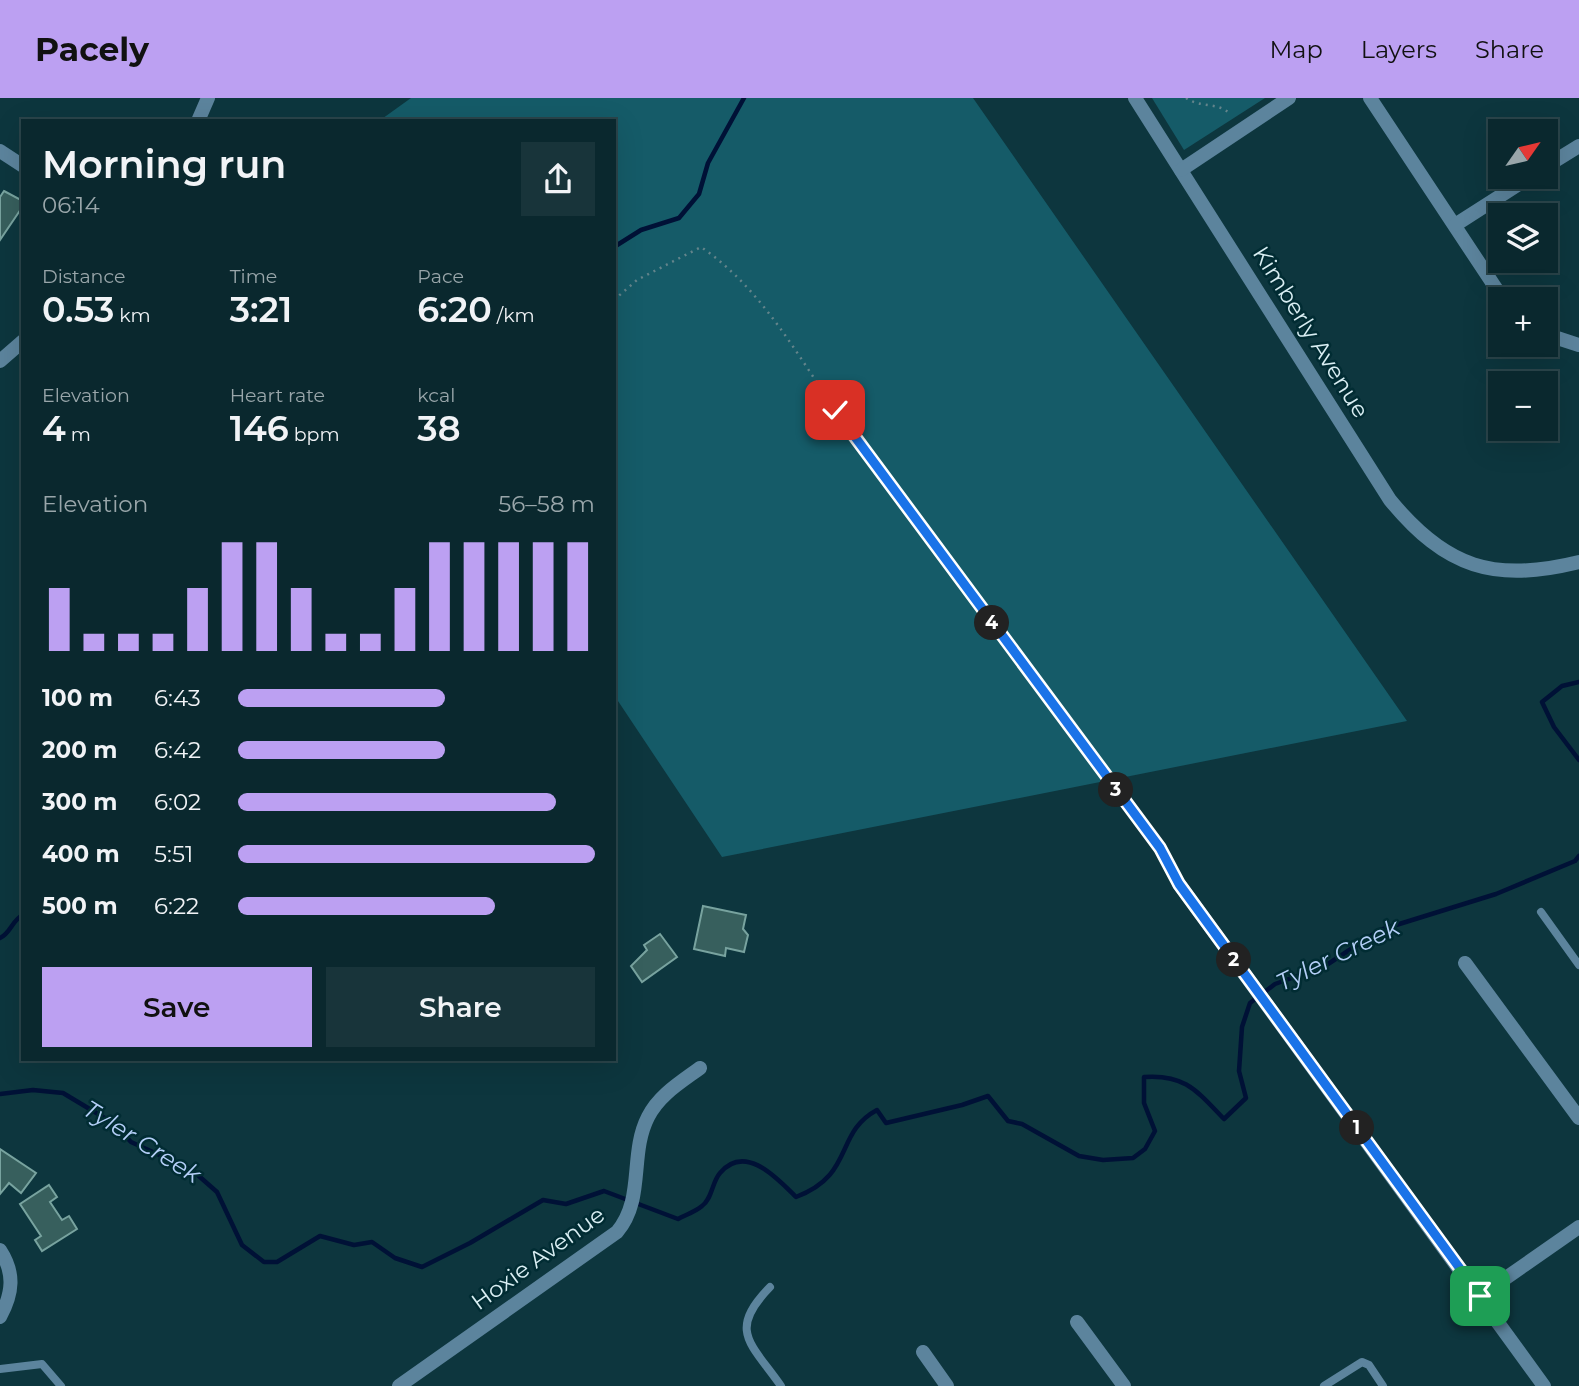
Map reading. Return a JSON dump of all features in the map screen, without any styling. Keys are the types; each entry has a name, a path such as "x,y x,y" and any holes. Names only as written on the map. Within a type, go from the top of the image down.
{"street":[{"path":"199,119 208,98"},
{"name":"Kimberly Avenue","path":"1135,98 1390,500 1430,543 1474,564 1517,572 1579,562"},
{"path":"1181,170 1289,98"},
{"path":"1370,98 1495,287"},
{"path":"1558,159 1579,146"},
{"path":"0,151 21,165"},
{"path":"1455,225 1511,189"},
{"path":"1558,338 1579,345"},
{"path":"0,361 21,343"},
{"path":"1179,884 1544,1386"},
{"path":"1465,963 1579,1118"},
{"name":"Hoxie Avenue","path":"399,1386 617,1232 629,1214 638,1153 648,1117 660,1099 700,1068"},
{"path":"1480,1296 1579,1227"},
{"path":"0,1250 11,1275 11,1291 0,1317"},
{"path":"1077,1322 1124,1386"},
{"path":"923,1352 947,1386"}],"lane":[{"path":"1541,912 1579,965"},
{"path":"770,1287 747,1313 746,1327 751,1343 781,1386"},
{"path":"1324,1386 1362,1362 1369,1365 1383,1386"},
{"path":"0,1369 42,1364 61,1386"}],"path":[{"path":"1186,98 1198,105 1220,107 1230,114"},
{"path":"616,298 637,280 701,247 751,289 843,421 1160,848 1179,884"}],"shaded area":[{"path":"411,98 973,98 1407,721 722,857 616,698 616,119 382,119"},
{"path":"1152,98 1265,98 1184,150"}],"building":[{"path":"4,191 21,200 21,209 0,240 0,197"},
{"path":"703,906 746,915 743,929 748,935 744,952 726,948 725,956 694,949"},
{"path":"660,934 677,957 642,982 631,966 647,950 644,945"},
{"path":"0,1149 36,1173 21,1193 9,1183 0,1194"},
{"path":"49,1185 57,1197 50,1202 62,1220 69,1216 77,1229 42,1251 35,1240 41,1236 20,1204"}],"waterway":[{"name":"Tyler Creek","path":"616,246 641,230 679,218 699,194 708,163 744,98"},
{"name":"Tyler Creek","path":"1579,682 1562,686 1542,702 1554,727 1579,760"},
{"name":"Tyler Creek","path":"0,1094 33,1090 63,1093 113,1123 131,1142 192,1170 217,1192 242,1245 264,1262 277,1262 320,1236 354,1245 372,1242 395,1258 422,1267 470,1243 543,1200 566,1204 604,1191 678,1219 705,1203 720,1173 740,1161 750,1162 770,1173 796,1197 815,1188 828,1177 855,1130 877,1110 886,1123 988,1096 1008,1121 1022,1124 1079,1156 1103,1160 1133,1158 1145,1149 1155,1131 1144,1103 1144,1077 1170,1078 1189,1086 1224,1119 1246,1098 1239,1071 1242,1027 1250,1003 1275,984 1325,966 1380,930 1496,894 1575,861 1579,856"},
{"name":"Tyler Creek","path":"0,938 21,916"}],"route":[{"path":"835,410 1160,848 1179,884 1480,1296"}]}
